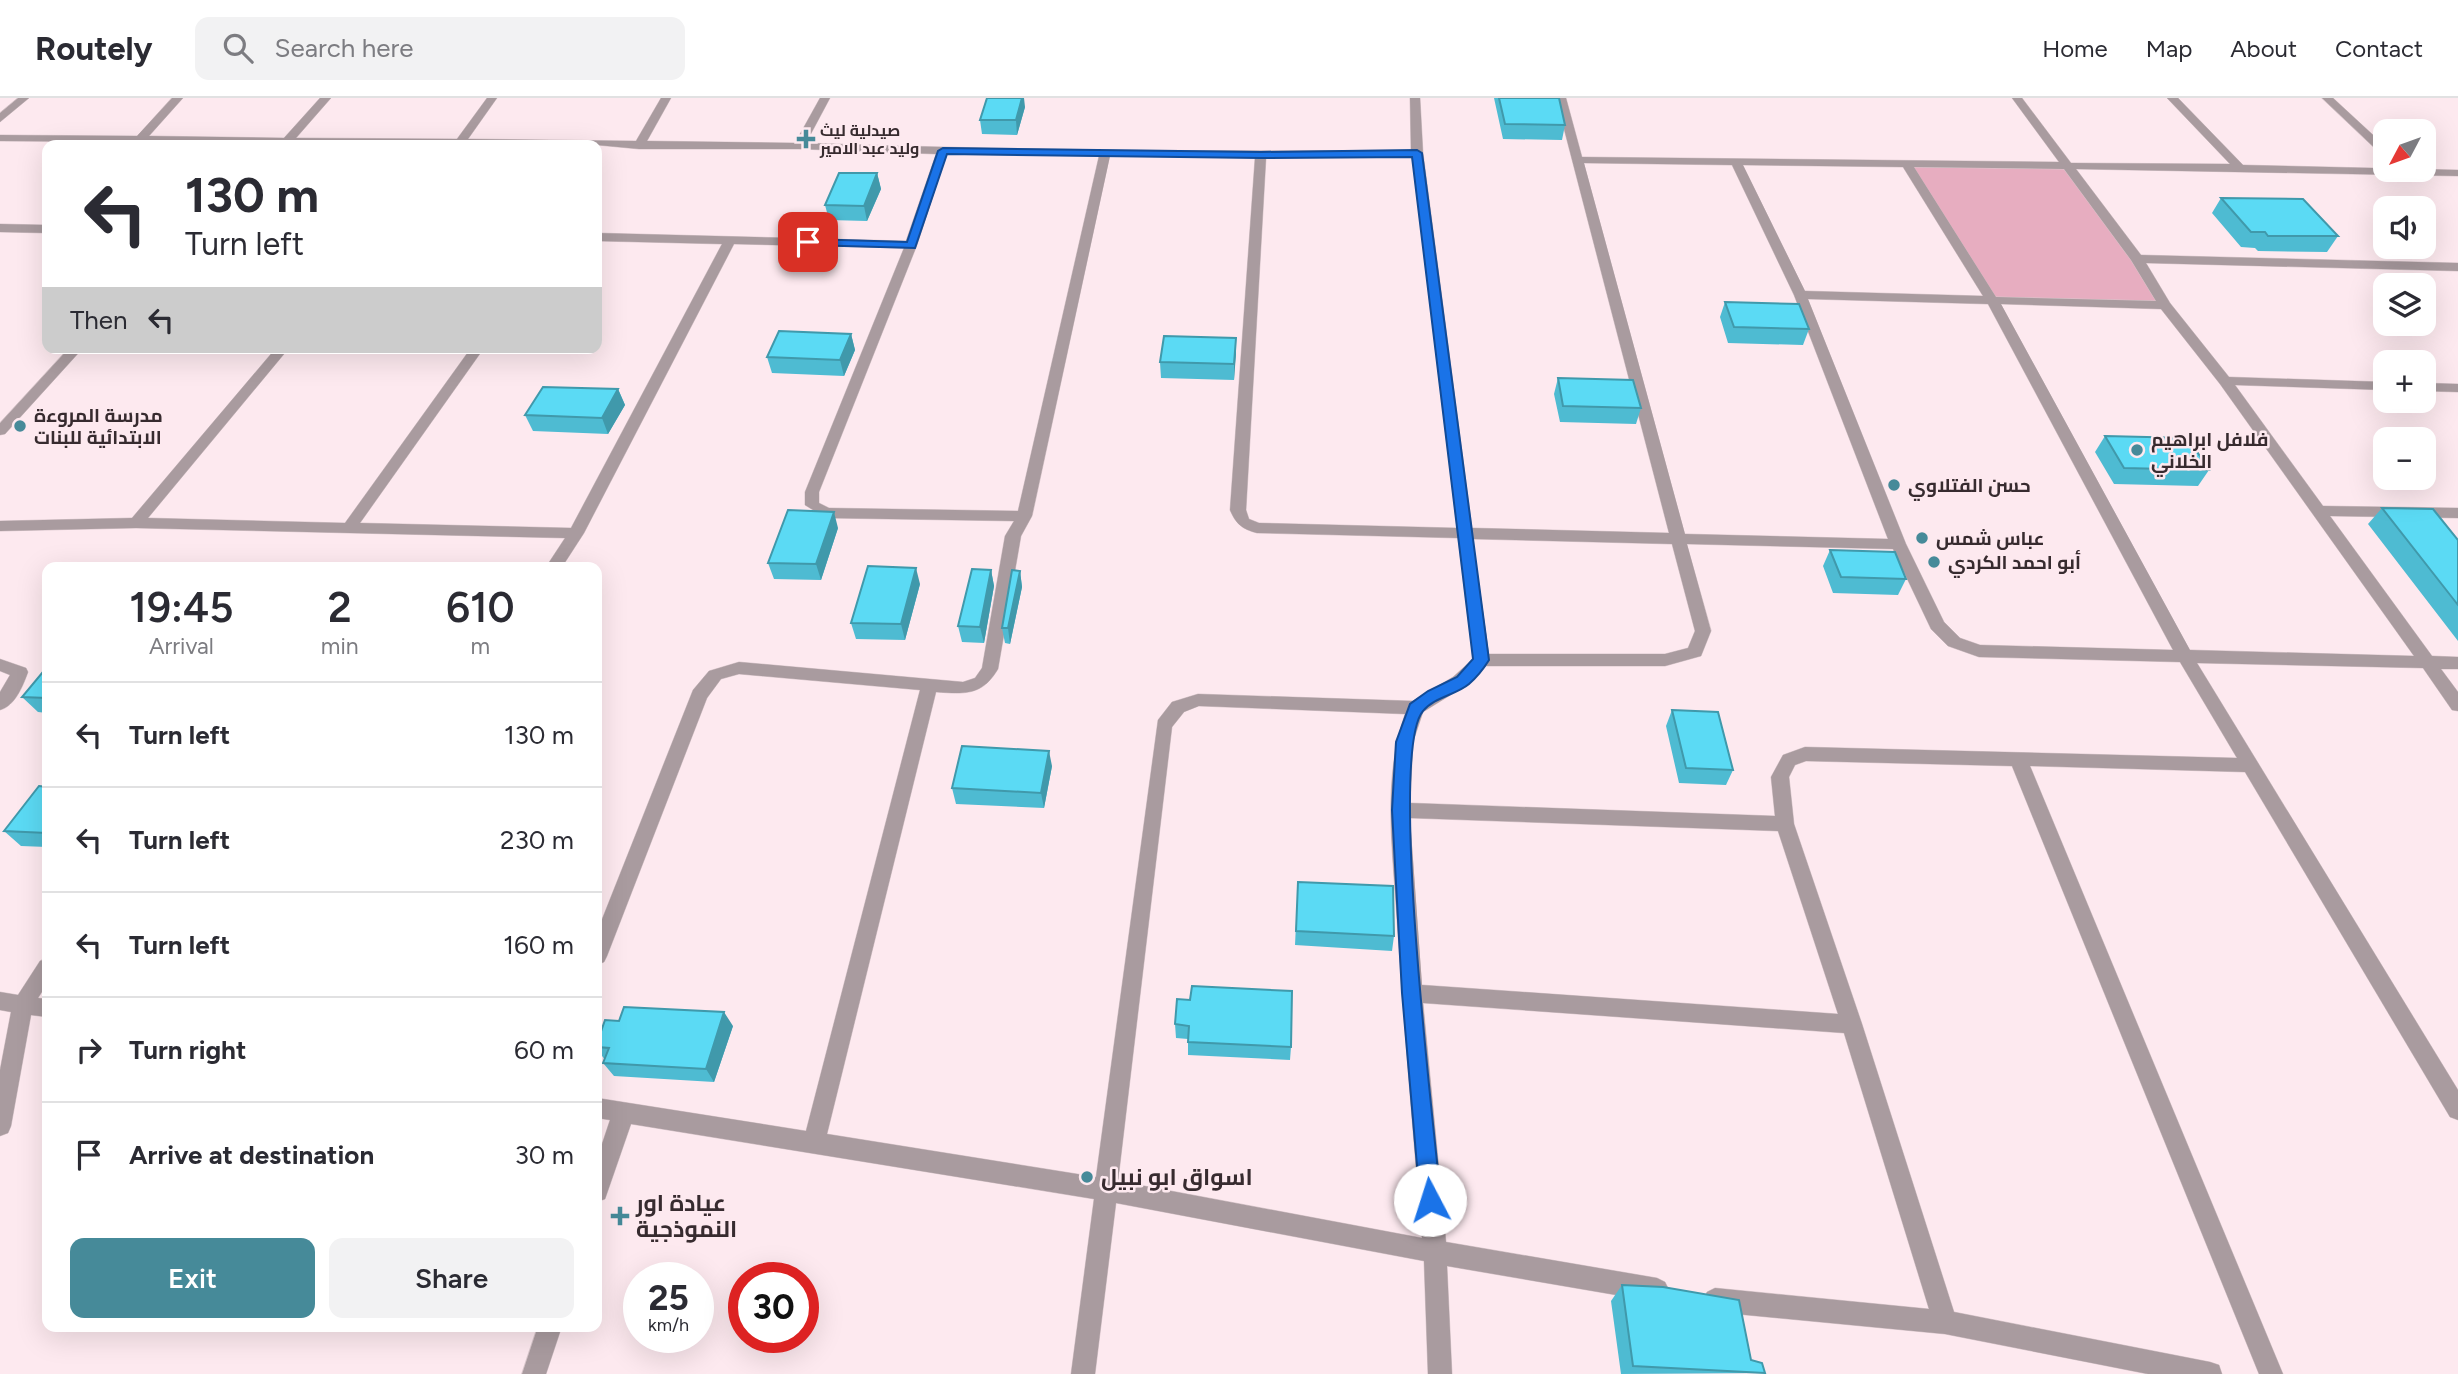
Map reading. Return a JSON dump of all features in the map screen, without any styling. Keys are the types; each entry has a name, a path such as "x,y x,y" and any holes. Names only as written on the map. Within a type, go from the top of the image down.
{"street":[{"path":"0,119 24,98"},
{"path":"140,139 178,98"},
{"path":"288,140 326,98"},
{"path":"463,140 492,98"},
{"path":"639,146 666,98"},
{"path":"799,146 825,98"},
{"path":"1415,98 1417,153 1481,660 1463,681 1433,695 1416,708 1404,742 1400,810 1412,993 1435,1252 1440,1374"},
{"path":"1481,660 1665,660 1695,652 1703,631 1561,98"},
{"path":"2017,98 2137,259 2165,305 2225,381 2458,705"},
{"path":"2172,98 2240,167"},
{"path":"2328,98 2373,141"},
{"path":"0,138 214,140"},
{"path":"602,146 799,146 943,151 1261,155 1417,153"},
{"path":"943,151 911,245 812,492 812,505 826,513 1024,516"},
{"path":"602,943 699,695 715,674 739,668 963,688 981,682 990,669 1013,536 1024,516 1105,153"},
{"path":"1261,155 1238,510 1243,522 1257,528 1466,531 1898,544"},
{"path":"1578,160 2373,170"},
{"path":"1735,160 1800,295 1898,544 1937,625 1954,642 1979,651 2458,663"},
{"path":"1906,163 1992,300 2185,656 2458,1110"},
{"path":"2436,172 2458,173"},
{"path":"0,228 42,229"},
{"path":"602,237 911,245"},
{"path":"557,562 576,533 731,239"},
{"path":"2137,259 2458,267"},
{"path":"1800,295 2165,305"},
{"path":"0,431 71,354"},
{"path":"136,523 278,354"},
{"path":"349,528 474,354"},
{"path":"2225,381 2373,386"},
{"path":"2436,387 2458,388"},
{"path":"2317,511 2458,513"},
{"path":"0,526 136,523 576,533"},
{"path":"0,664 20,672 14,687 0,704"},
{"path":"814,1142 929,687"},
{"path":"1083,1374 1164,725 1178,707 1198,700 1416,708"},
{"path":"1945,1322 1852,1024 1785,824 1780,777 1789,760 1805,754 2250,765"},
{"path":"2020,761 2271,1374"},
{"path":"1400,810 1785,824"},
{"path":"0,1126 23,1004 42,975"},
{"path":"1412,993 1852,1024"},
{"path":"0,1002 42,1007"},
{"path":"602,1109 1107,1191 1435,1252 1689,1295 1739,1315 1945,1322 2210,1374"},
{"path":"602,1176 623,1114"},
{"path":"534,1374 548,1332"}],"shaded area":[{"path":"1906,163 2068,167 2165,305 1992,300"}],"building":[{"path":"987,98 1022,98 1016,120 980,120"},
{"path":"1499,98 1559,98 1565,125 1505,124"},
{"path":"839,173 877,173 864,206 825,205"},
{"path":"2221,198 2303,199 2338,236 2268,236 2265,232 2251,232"},
{"path":"1725,302 1799,304 1809,329 1734,327"},
{"path":"779,331 851,334 840,360 767,357"},
{"path":"1164,336 1236,338 1234,364 1160,362"},
{"path":"1558,378 1633,380 1641,408 1563,406"},
{"path":"543,387 618,389 602,418 525,415"},
{"path":"2105,436 2188,438 2209,470 2124,468"},
{"path":"2382,508 2433,509 2458,540 2458,605"},
{"path":"788,510 834,512 816,564 768,563"},
{"path":"1830,550 1895,552 1906,579 1841,577"},
{"path":"868,566 916,568 901,624 851,623"},
{"path":"972,569 991,570 980,627 958,626"},
{"path":"1012,570 1020,571 1008,628 1002,628"},
{"path":"42,673 42,698 22,697"},
{"path":"1672,710 1718,712 1733,770 1686,768"},
{"path":"962,746 1049,751 1041,793 952,788"},
{"path":"39,786 42,786 42,833 4,831"},
{"path":"1298,882 1393,886 1394,936 1296,931"},
{"path":"1192,986 1292,991 1291,1047 1188,1042 1189,1026 1175,1024 1177,999 1190,1000"},
{"path":"624,1007 724,1012 706,1069 603,1063 609,1048 602,1047 605,1020 619,1021"},
{"path":"1622,1285 1663,1287 1739,1300 1751,1360 1762,1363 1765,1373 1633,1366"}],"place":[{"name":"صيدلية ليث وليد عبد الامير","path":"806,139"},
{"name":"مدرسة المروءة الابتدائية للبنات","path":"20,426"},
{"name":"فلافل ابراهيم الخلاني","path":"2137,450"},
{"name":"حسن الفتلاوي","path":"1894,485"},
{"name":"عباس شمس","path":"1922,538"},
{"name":"أبو احمد الكردي","path":"1934,562"},
{"name":"اسواق ابو نبيل","path":"1087,1177"},
{"name":"عيادة اور النموذجية","path":"620,1216"}],"route":[{"path":"808,242 911,245 943,151 1261,155 1417,153 1481,660 1463,681 1433,695 1416,708 1404,742 1400,810 1430,1200"}]}
